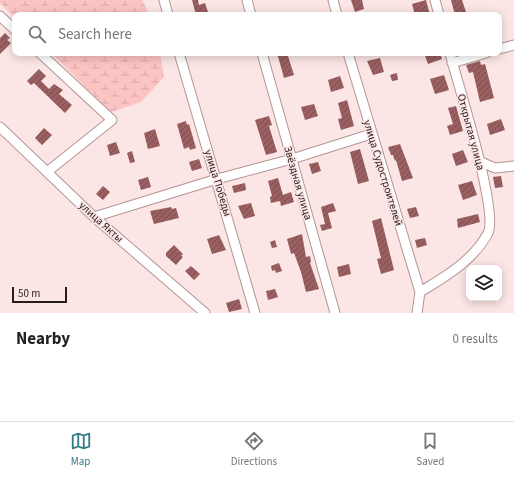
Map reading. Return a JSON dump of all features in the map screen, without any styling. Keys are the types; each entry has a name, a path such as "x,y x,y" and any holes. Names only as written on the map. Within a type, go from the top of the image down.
{"street":[{"path":"164,0 167,12"},
{"path":"247,0 250,12"},
{"path":"333,0 336,12"},
{"path":"435,0 438,12"},
{"path":"0,16 12,27"},
{"path":"502,48 514,45"},
{"path":"43,56 112,120 47,172"},
{"name":"улица Победы","path":"180,56 255,313"},
{"name":"Звёздная улица","path":"263,56 335,313"},
{"name":"улица Судостроителей","path":"349,56 371,134 420,292"},
{"name":"Открытая улица","path":"420,292 454,272 464,263 489,232 489,212 485,182 451,56"},
{"path":"452,63 476,56"},
{"name":"улица Якты","path":"0,127 94,217 205,313"},
{"path":"94,217 217,179 292,159 371,134"},
{"path":"479,161 495,168 514,166"},
{"path":"418,313 420,292"}],"green space":[{"path":"0,0 142,0 148,12 12,12 12,15 0,3"},
{"path":"54,56 160,56 164,77 141,102 111,112"}],"building":[{"path":"192,0 198,0 199,5 205,3 208,12 195,12"},
{"path":"351,0 362,0 364,9 355,12"},
{"path":"426,0 429,12 414,12 412,4"},
{"path":"451,0 462,0 466,12 454,12"},
{"path":"5,33 10,38 7,40 11,43 0,54 0,38"},
{"path":"278,56 288,56 294,75 284,78"},
{"path":"425,56 441,56 442,59 428,64"},
{"path":"380,58 384,72 373,75 367,61"},
{"path":"480,61 481,65 485,64 494,98 480,102 473,72 469,73 466,65"},
{"path":"39,69 46,76 41,81 49,89 54,84 63,90 59,94 72,105 65,113 34,83 31,85 27,81"},
{"path":"397,73 398,80 392,81 390,75"},
{"path":"444,75 449,90 435,94 430,79"},
{"path":"340,76 344,88 331,92 328,80"},
{"path":"347,100 354,126 341,130 338,119 342,118 338,103"},
{"path":"314,104 318,116 305,120 301,107"},
{"path":"456,106 463,131 450,135 447,126 453,124 448,108"},
{"path":"269,116 272,125 269,126 277,152 266,155 255,120"},
{"path":"501,119 505,130 490,135 487,124"},
{"path":"186,121 187,125 189,124 196,148 190,150 189,147 184,149 177,124"},
{"path":"44,128 52,135 42,145 35,138"},
{"path":"155,129 160,146 148,149 144,133"},
{"path":"116,142 120,153 110,156 107,145"},
{"path":"400,144 413,178 402,181 396,160 395,161 393,155 391,155 388,147"},
{"path":"360,149 369,181 358,184 350,152"},
{"path":"463,150 468,162 456,166 452,154"},
{"path":"132,151 135,162 130,163 127,153"},
{"path":"199,159 202,168 192,171 189,162"},
{"path":"318,162 321,171 312,174 309,164"},
{"path":"501,176 503,187 495,188 493,177"},
{"path":"148,177 151,187 141,190 138,180"},
{"path":"278,178 283,195 291,192 294,202 281,206 280,201 271,203 270,197 272,196 268,181"},
{"path":"472,181 477,195 463,200 458,185"},
{"path":"245,183 246,190 234,193 232,186"},
{"path":"103,186 110,192 103,200 96,194"},
{"path":"251,203 255,216 244,219 238,206"},
{"path":"333,203 336,211 328,213 332,228 322,231 320,225 325,224 321,207"},
{"path":"171,207 172,209 176,208 179,218 154,224 150,211"},
{"path":"416,207 419,216 410,218 407,209"},
{"path":"478,214 480,222 458,228 457,219"},
{"path":"381,218 394,270 381,274 377,259 381,258 372,221"},
{"path":"302,234 306,257 310,256 310,263 319,289 306,292 301,272 294,253 291,254 287,239"},
{"path":"219,235 226,250 212,254 207,239"},
{"path":"425,238 427,245 417,248 415,240"},
{"path":"275,240 277,247 272,248 270,242"},
{"path":"174,245 183,254 181,256 183,257 176,265 166,256 166,253"},
{"path":"279,263 282,271 276,273 275,270 272,271 271,266"},
{"path":"349,264 351,274 339,277 337,267"},
{"path":"191,266 200,274 194,280 185,271"},
{"path":"275,289 278,297 268,300 266,291"},
{"path":"239,299 242,309 229,312 226,303"}]}
